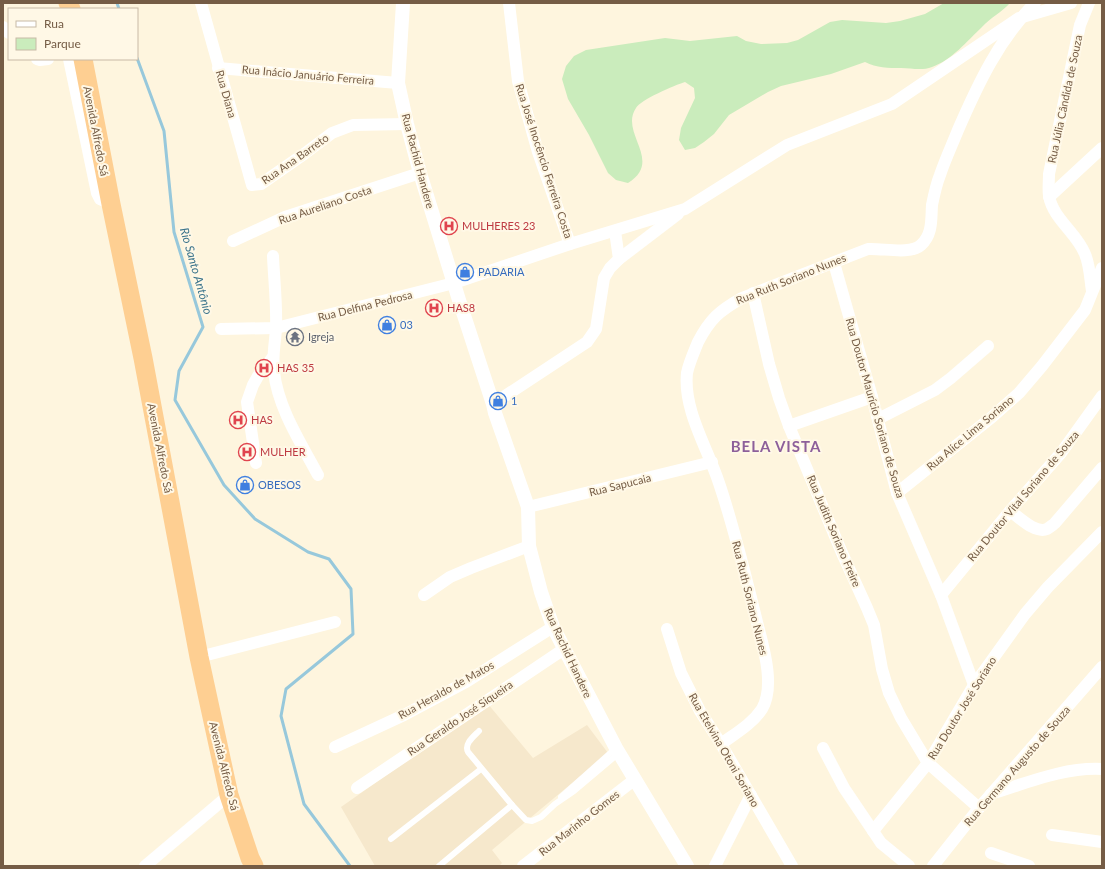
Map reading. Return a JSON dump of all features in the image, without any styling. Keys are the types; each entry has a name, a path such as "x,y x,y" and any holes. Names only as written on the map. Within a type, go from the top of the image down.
{"highway":[{"name":"Avenida Alfredo Sá","path":"83,60 143,358 199,657 229,795 254,866"},
{"name":"Avenida Alfredo Sá","path":"243,836 262,866"}],"street":[{"name":"Rua Diana","path":"200,3 252,185"},
{"name":"Rua Rachid Handere","path":"402,3 398,83 407,124 420,173 495,413 528,507 530,546 541,592 553,626 617,751 687,866"},
{"name":"Rua Ruth Soriano Nunes","path":"721,744 751,723 762,708 769,689 764,650 732,526 712,462 695,424 688,395 687,374 693,352 707,325 728,305 742,298 868,249 881,248 904,250 913,249 921,245 928,236 931,226 935,190 946,159 980,82 997,52 1020,18 1035,3"},
{"path":"493,404 587,342 596,329 604,278 610,268 619,259 684,209 787,145 892,104 1020,18 1071,3"},
{"name":"Rua Júlia Cândida de Souza","path":"1049,198 1049,174 1074,50 1080,25 1089,3"},
{"name":"Rua José Inocêncio Ferreira Costa","path":"511,4 518,81 538,152 570,244"},
{"path":"69,60 97,193 100,199 111,204"},
{"name":"Rua Inácio Januário Ferreira","path":"218,68 398,83"},
{"name":"Rua Ana Barreto","path":"252,185 261,184 304,154 332,132 353,125 407,124"},
{"path":"1092,294 1089,269 1085,254 1079,242 1055,210 1049,198 1102,148"},
{"name":"Rua Aureliano Costa","path":"232,241 286,218 420,173"},
{"name":"Rua Delfina Pedrosa","path":"221,330 276,328 454,283 570,244 684,209"},
{"path":"615,231 619,259"},
{"path":"273,256 276,328 273,357 274,372 286,412 318,475"},
{"name":"Rua Doutor Maurício Soriano de Souza","path":"834,263 878,419 897,493 942,595 974,685"},
{"name":"Rua Alice Lima Soriano","path":"897,493 992,417 1018,393 1072,329 1085,310 1102,268"},
{"name":"Rua Judith Soriano Freire","path":"753,293 769,364 789,426 842,553 868,608 874,625 882,669 889,693 901,718 928,763 978,808"},
{"path":"878,419 935,390 988,346"},
{"path":"256,463 247,402 258,376 273,357"},
{"name":"Rua Doutor Vital Soriano de Souza","path":"942,595 1010,511 1061,454 1102,396"},
{"path":"789,426 872,398"},
{"name":"Rua Sapucaia","path":"528,507 712,462"},
{"path":"1010,511 1040,530 1047,528 1055,523 1102,468"},
{"name":"Rua Doutor José Soriano","path":"873,831 928,763 974,685 1030,609 1048,587 1102,532"},
{"path":"424,595 450,577 530,546"},
{"path":"199,657 335,622"},
{"name":"Rua Heraldo de Matos","path":"335,747 404,715 466,682 553,626"},
{"name":"Rua Etelvina Otoni Soriano","path":"666,629 682,673 700,711 721,744 792,866"},
{"name":"Rua Geraldo José Siqueira","path":"357,788 564,649"},
{"name":"Rua Germano Augusto de Souza","path":"933,866 978,808 1102,667"},
{"path":"823,748 844,788 881,843 909,866"},
{"path":"990,795 1033,780 1061,773 1083,770 1102,770"},
{"name":"Rua Marinho Gomes","path":"523,866 634,780"},
{"path":"145,866 229,795"},
{"path":"715,866 751,795"},
{"path":"1052,835 1102,842"},
{"path":"991,853 1029,866"}],"lane":[{"path":"479,731 468,744 466,748 468,752 512,805 526,820 532,821 541,817 555,804 574,791 617,751"},
{"path":"391,839 481,769"},
{"path":"439,866 512,805"}],"shaded area":[{"path":"488,704 533,758 587,725 608,753 492,850 502,863 499,866 375,866 341,807"}],"green space":[{"path":"944,3 1010,3 985,24 959,50 939,64 924,69 916,69 883,67 865,62 831,74 781,86 729,115 714,134 695,148 685,150 679,140 681,128 695,98 694,88 685,82 658,93 639,105 632,117 633,127 642,156 642,166 638,174 628,183 616,180 608,173 589,135 568,99 562,79 566,66 574,56 586,50 665,38 690,41 737,36 746,41 761,44 787,43 798,40 830,22 842,20 886,23 900,21 925,14"}],"waterway":[{"name":"Rio Santo Antônio","path":"117,3 119,8"},
{"name":"Rio Santo Antônio","path":"138,60 164,131 174,232 203,327 179,371 175,400 224,485 255,519 308,552 329,559 351,589 353,634 286,689 281,716 304,804 350,866"}],"place":[{"name":"MULHERES 23","path":"449,226"},
{"name":"PADARIA","path":"465,272"},
{"name":"HAS8","path":"434,308"},
{"name":"03","path":"387,325"},
{"name":"Igreja","path":"295,337"},
{"name":"HAS 35","path":"264,368"},
{"name":"1","path":"498,401"},
{"name":"HAS","path":"238,420"},
{"name":"MULHER","path":"247,452"},
{"name":"OBESOS","path":"245,485"}],"district":[{"name":"BELA VISTA","path":"776,447"}]}
